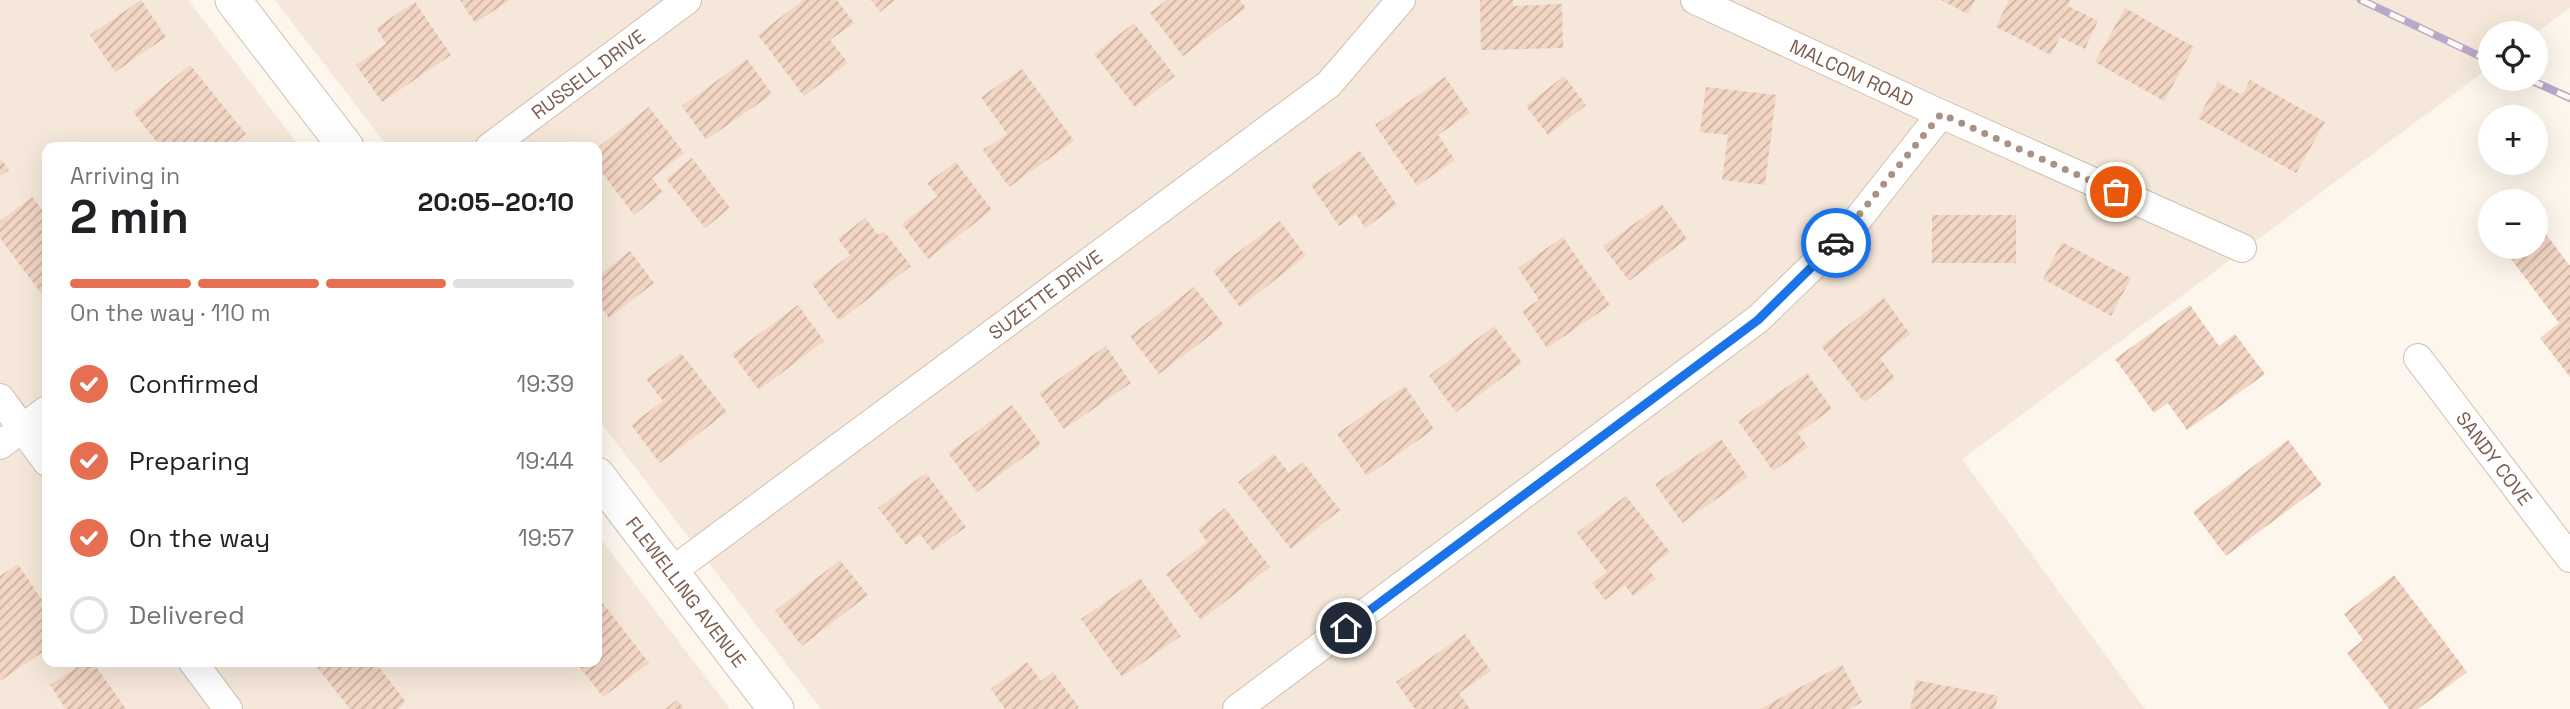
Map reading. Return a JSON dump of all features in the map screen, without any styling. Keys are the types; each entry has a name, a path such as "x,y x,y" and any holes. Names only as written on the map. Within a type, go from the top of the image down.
{"street":[{"path":"233,0 342,142"},
{"name":"RUSSELL DRIVE","path":"497,142 687,0"},
{"name":"SUZETTE DRIVE","path":"671,572 1329,84 1402,0"},
{"name":"MALCOM ROAD","path":"1695,0 1941,114 2242,248"},
{"path":"1237,709 1758,320 1847,233 1941,114"},
{"name":"SANDY COVE","path":"2418,358 2570,558"},
{"path":"0,398 42,455"},
{"path":"0,445 42,414"},
{"name":"FLEWELLING AVENUE","path":"602,482 776,709"},
{"path":"197,667 228,709"}],"shaded area":[{"path":"0,0 188,0 296,142 42,142 42,667 602,667 602,541 730,709 0,709"},
{"path":"275,0 2570,0 2570,8 2548,24 2548,21 2478,21 2478,76 1962,459 2145,709 821,709 602,424 602,142 384,142"}],"building":[{"path":"141,0 166,37 115,72 90,35"},
{"path":"460,0 510,0 475,23"},
{"path":"803,0 837,0 854,23 830,40 848,63 804,96 758,35"},
{"path":"871,0 895,0 880,12"},
{"path":"1167,0 1240,0 1246,8 1183,56 1150,13"},
{"path":"1480,0 1513,0 1513,6 1562,4 1563,48 1481,50"},
{"path":"1941,0 1975,0 1968,14"},
{"path":"2009,0 2071,0 2068,6 2098,21 2085,49 2060,37 2051,55 1996,27"},
{"path":"415,2 451,55 382,102 356,65 386,44 376,28"},
{"path":"2125,8 2194,47 2164,101 2095,62"},
{"path":"1134,23 1175,76 1135,107 1094,54"},
{"path":"747,59 772,94 706,140 682,106"},
{"path":"190,65 246,134 236,142 157,142 133,112"},
{"path":"1022,69 1074,141 1009,187 983,150 1007,134 981,97"},
{"path":"1564,76 1586,105 1548,135 1526,106"},
{"path":"1445,77 1470,113 1438,135 1455,160 1417,186 1375,125"},
{"path":"2250,80 2325,122 2296,173 2198,118 2218,82 2242,95"},
{"path":"1706,87 1776,95 1765,185 1722,180 1728,135 1700,132"},
{"path":"649,107 684,153 652,178 663,192 634,215 602,173 602,144"},
{"path":"1360,151 1397,205 1365,228 1356,214 1339,226 1311,185"},
{"path":"0,158 9,170 0,176"},
{"path":"692,158 730,208 705,228 666,179"},
{"path":"956,162 992,210 928,259 902,224 938,196 927,183"},
{"path":"32,197 42,210 42,295 0,238 0,221"},
{"path":"1662,204 1687,239 1629,281 1603,246"},
{"path":"1932,215 2016,215 2016,263 1932,263"},
{"path":"865,218 878,235 884,231 911,266 839,321 812,284 850,255 838,239"},
{"path":"1280,221 1306,256 1240,307 1213,271"},
{"path":"1563,237 1610,305 1547,348 1522,311 1539,300 1518,268"},
{"path":"2548,237 2570,266 2570,377 2540,338 2559,323 2511,259 2548,259"},
{"path":"2062,242 2131,278 2111,316 2043,279"},
{"path":"630,251 654,283 609,318 602,309 602,273"},
{"path":"1194,287 1224,325 1159,374 1130,336"},
{"path":"1884,298 1910,334 1880,358 1895,378 1864,402 1821,346"},
{"path":"798,305 824,341 759,390 732,354"},
{"path":"2190,305 2219,346 2235,334 2265,374 2187,430 2168,403 2154,413 2115,359"},
{"path":"1494,326 1522,363 1456,412 1429,376"},
{"path":"1106,346 1131,383 1064,429 1039,393"},
{"path":"681,353 727,412 660,463 631,425 663,401 646,379"},
{"path":"1807,373 1832,409 1798,433 1808,447 1773,471 1738,421"},
{"path":"1405,386 1434,429 1367,476 1337,434"},
{"path":"1012,405 1041,444 977,492 948,453"},
{"path":"1721,439 1748,477 1682,523 1655,484"},
{"path":"2288,440 2322,485 2226,556 2193,512"},
{"path":"1274,454 1289,473 1303,462 1340,510 1291,549 1238,482"},
{"path":"926,473 966,527 933,551 920,534 906,545 878,508"},
{"path":"1626,496 1670,552 1648,569 1656,579 1633,596 1625,585 1605,600 1592,583 1607,572 1577,533"},
{"path":"1225,508 1270,567 1201,620 1166,574 1207,542 1198,529"},
{"path":"840,560 868,595 802,646 775,611"},
{"path":"18,564 42,600 42,652 0,681 0,576"},
{"path":"2394,575 2467,672 2418,709 2389,709 2347,653 2363,640 2344,614"},
{"path":"1140,578 1181,636 1122,677 1081,619"},
{"path":"602,602 649,663 603,697 580,667 602,667"},
{"path":"1465,634 1491,671 1459,693 1470,709 1415,709 1396,682"},
{"path":"1027,662 1041,681 1053,672 1079,707 1005,709 991,689"},
{"path":"1842,665 1862,702 1849,709 1760,709"},
{"path":"77,667 97,667 126,709 66,709 50,685"},
{"path":"317,667 379,667 406,702 398,709 350,709"},
{"path":"1916,680 1998,696 1995,709 1910,709"},
{"path":"677,700 684,709 665,709"}],"railway":[{"path":"2361,0 2478,55"},
{"path":"2548,88 2570,98"}],"way so far":[{"path":"1836,243 1847,233 1941,114 2116,192"}],"route":[{"path":"1346,628 1758,320 1836,243"}]}
